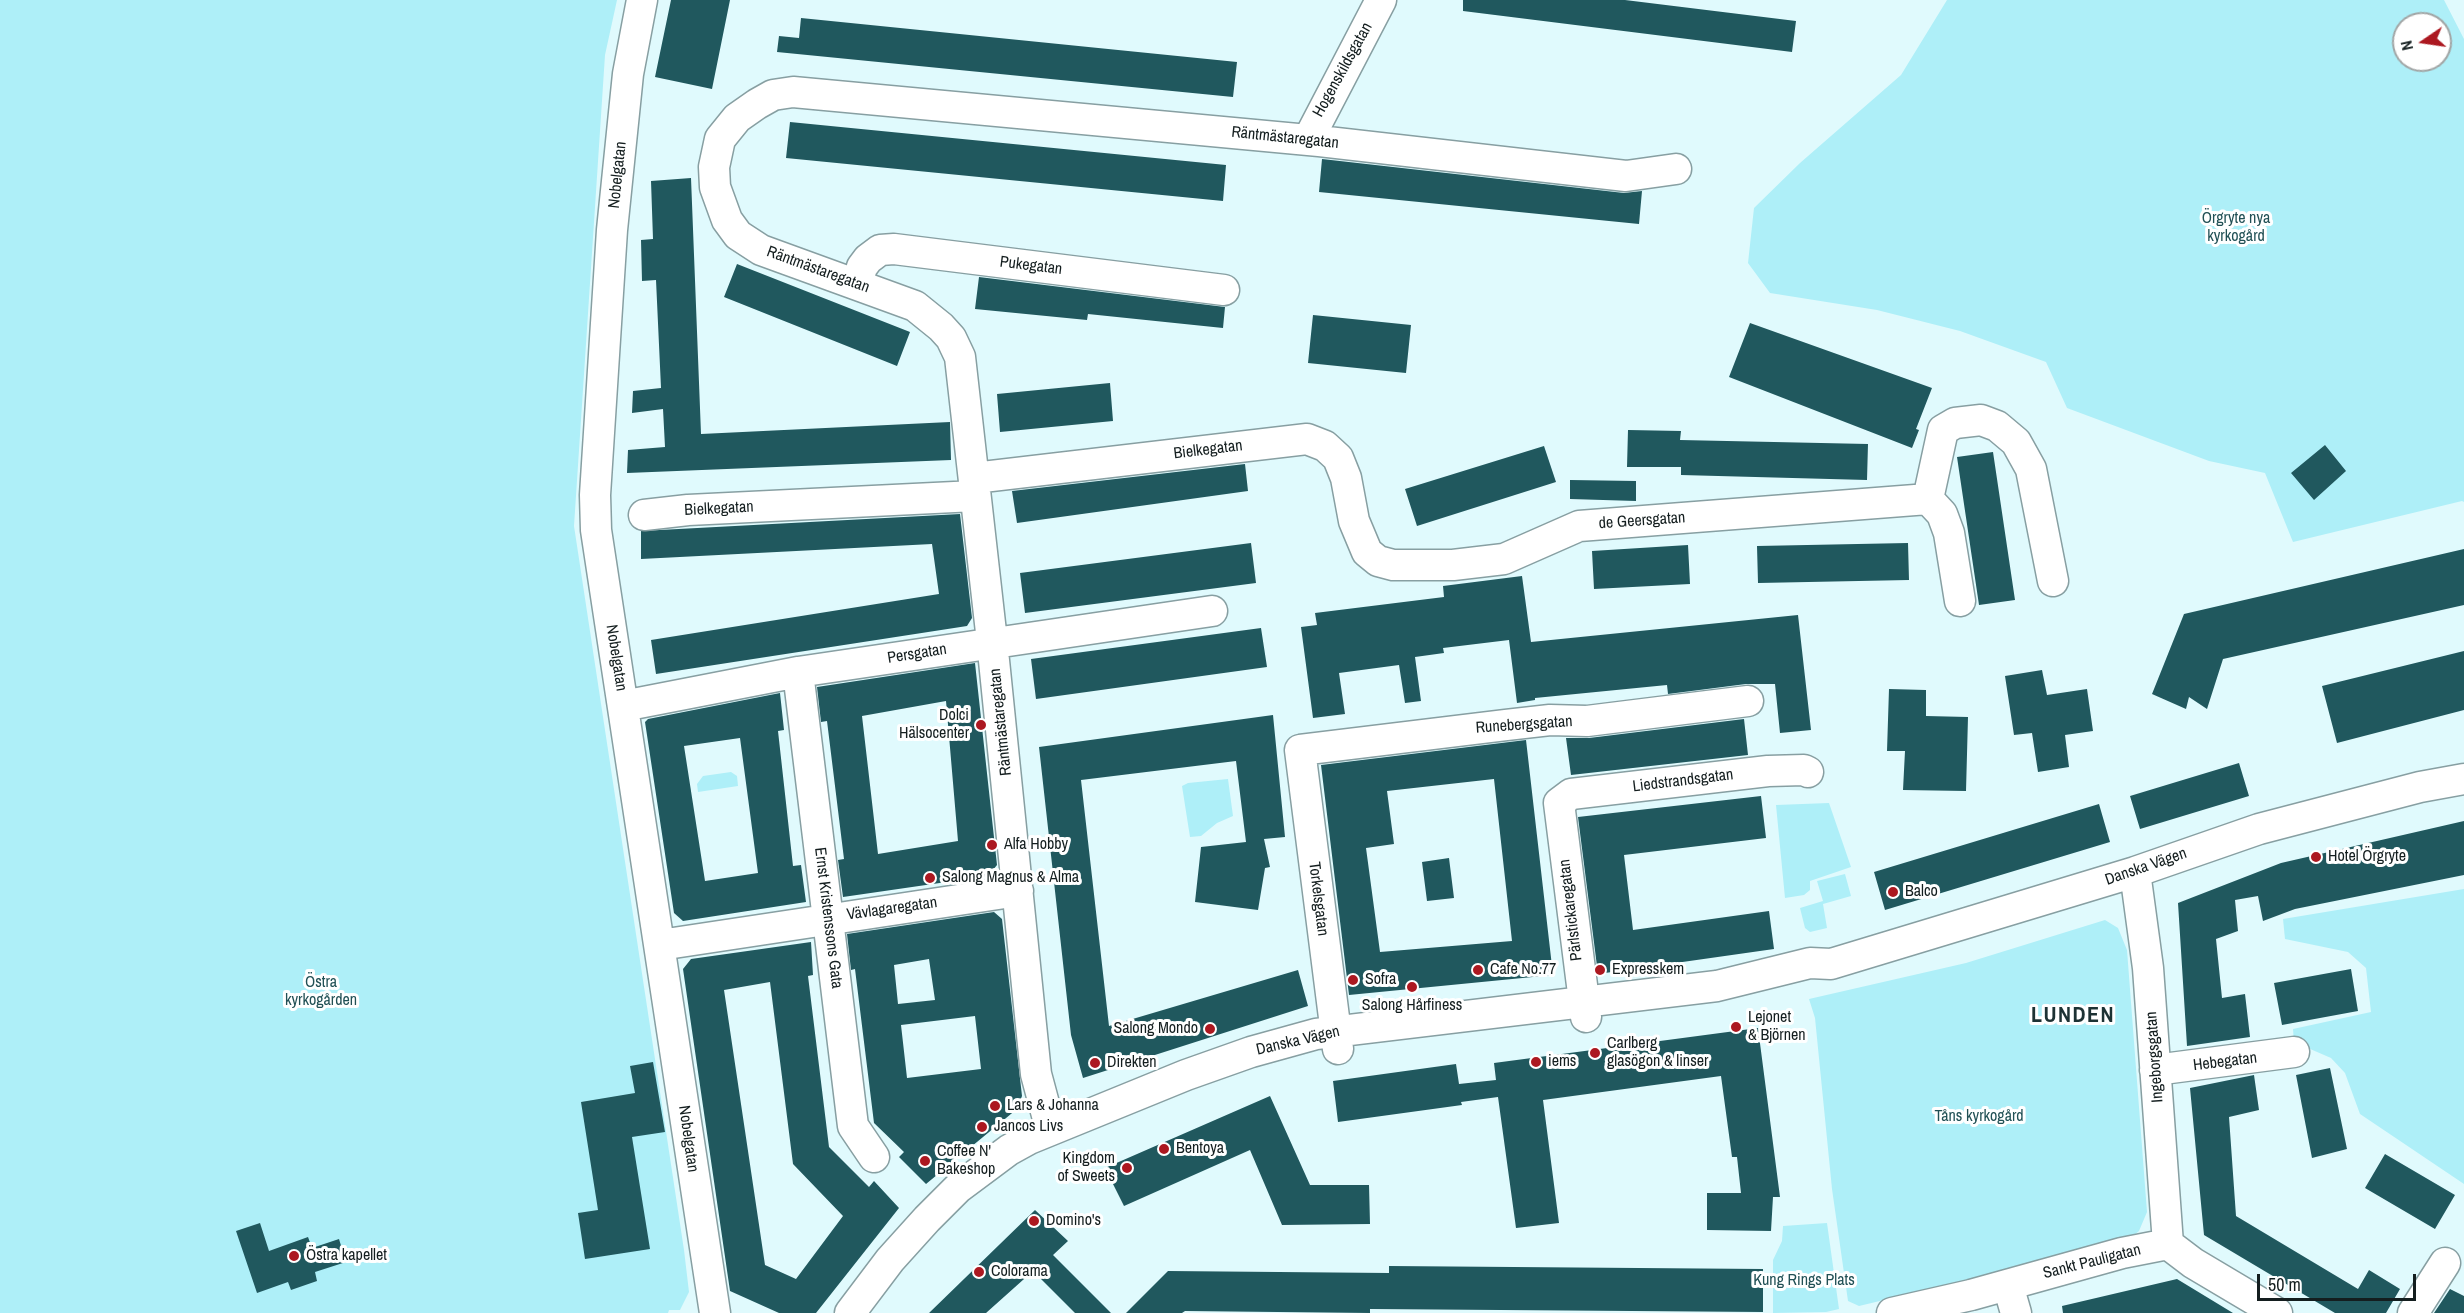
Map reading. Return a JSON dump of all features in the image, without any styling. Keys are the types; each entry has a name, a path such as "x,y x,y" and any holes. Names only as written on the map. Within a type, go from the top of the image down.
{"street":[{"name":"Nobelgatan","path":"642,0 628,74 612,230 595,495 596,530 715,1313"},
{"name":"Hogenskildsgatan","path":"1308,140 1310,131 1381,0"},
{"name":"Räntmästaregatan","path":"1051,1130 1035,1074 964,370 951,338 930,315 915,306 761,250 738,235 727,220 715,188 714,167 720,139 737,118 773,95 793,92 1308,140 1626,176 1676,169"},
{"name":"Pukegatan","path":"857,284 862,267 868,259 880,250 894,249 1224,290"},
{"path":"1960,601 1949,533 1942,514 1928,499 1943,430 1955,423 1981,420 1997,426 2016,442 2031,469 2052,581"},
{"name":"Bielkegatan","path":"644,515 975,487 1307,439 1325,446 1338,458 1346,478 1354,521 1367,552"},
{"name":"de Geersgatan","path":"1367,552 1378,561 1393,565 1453,565 1504,559 1579,526 1928,499"},
{"name":"Persgatan","path":"624,706 798,672 1212,611"},
{"name":"Ernst Kristenssons Gata","path":"798,672 853,1126 874,1157"},
{"name":"Runebergsgatan","path":"1300,750 1550,720 1587,722 1748,702"},
{"name":"Torkelsgatan","path":"1300,750 1337,1040"},
{"name":"Liedstrandsgatan","path":"1560,803 1571,794 1768,771 1804,770 1808,772"},
{"name":"Danska Vägen","path":"850,1313 890,1260 958,1188 1009,1150 1051,1130 1251,1052 1584,1009 1674,1008 1742,995 1815,978 1831,964 2134,872 2259,829 2464,779"},
{"name":"Pärlstickaregatan","path":"1560,803 1584,1009"},
{"name":"Ingeborgsgatan","path":"2134,872 2148,968 2168,1244"},
{"name":"Vävlagaregatan","path":"660,945 1018,891"},
{"name":"Danska Vägen","path":"871,1313 931,1239 963,1204 1018,1165 1192,1091 1337,1040"},
{"name":"Hebegatan","path":"2155,1070 2294,1052"},
{"path":"2168,1244 2201,1268 2277,1313"},
{"name":"Sankt Pauligatan","path":"1892,1313 2008,1285 2122,1253 2168,1244"},
{"path":"2413,1313 2445,1263"},
{"path":"2008,1285 2016,1313"}],"green space":[{"name":"Östra kyrkogården","path":"0,0 617,0 605,55 574,526 684,1250 689,1292 680,1310 669,1310 668,1313 0,1313"},
{"name":"Örgryte nya kyrkogård","path":"1947,0 2444,0 2450,12 2392,12 2392,72 2452,72 2452,16 2464,39 2464,502 2293,542 2265,473 2209,461 2067,408 2046,362 1960,331 1877,310 1770,293 1748,263 1754,208 1800,163 1901,75"},
{"path":"731,772 737,776 738,786 698,792 697,784 703,776"},
{"path":"1228,779 1233,816 1217,823 1201,836 1190,837 1182,786 1188,783"},
{"path":"1829,803 1851,867 1810,881 1810,890 1804,895 1785,898 1776,805"},
{"path":"1845,874 1851,896 1823,904 1827,928 1810,932 1805,928 1800,908 1823,901 1817,881"},
{"path":"2464,889 2464,1184 2360,1114 2345,1073 2331,1058 2294,1042 2293,1029 2371,1012 2366,968 2348,952 2285,939 2283,919"},
{"name":"Tåns kyrkogård","path":"2105,920 2118,928 2127,950 2147,1212 2139,1231 2126,1242 1859,1306 1848,1301 1832,1189 1815,1018 1809,999 1966,963"},
{"name":"Kung Rings Plats","path":"1827,1223 1839,1309 1826,1312 1773,1313 1773,1260 1782,1241 1783,1226"}],"building":[{"path":"671,0 730,0 712,89 655,77"},
{"path":"1463,0 1625,0 1796,21 1792,52 1463,11"},
{"path":"801,18 1237,62 1233,97 777,52 779,36 799,38"},
{"path":"790,122 1226,165 1223,201 786,158"},
{"path":"1322,159 1624,193 1642,191 1639,224 1319,192"},
{"path":"691,178 701,434 950,422 951,460 627,473 628,450 665,447 663,409 632,413 633,391 661,388 656,280 642,281 641,240 653,239 651,181"},
{"path":"737,264 910,332 897,366 724,297"},
{"path":"979,277 1225,307 1223,328 1088,314 1087,320 975,309"},
{"path":"1313,315 1411,325 1406,373 1308,363"},
{"path":"1750,323 1932,388 1916,429 1919,430 1912,448 1729,377"},
{"path":"1110,383 1113,421 1000,432 997,394"},
{"path":"1628,430 1681,431 1680,440 1868,444 1867,480 1681,475 1681,467 1627,467"},
{"path":"2325,445 2346,471 2314,500 2291,473"},
{"path":"1544,446 1556,482 1417,526 1405,489"},
{"path":"1993,452 2015,600 1979,605 1957,457"},
{"path":"1245,464 1248,491 1017,523 1012,491"},
{"path":"1570,480 1636,481 1636,501 1570,499"},
{"path":"960,514 972,618 967,626 656,674 651,640 939,594 932,544 641,559 641,531"},
{"path":"1251,543 1256,583 1025,613 1020,573"},
{"path":"1908,543 1909,580 1758,583 1757,546"},
{"path":"1688,545 1690,584 1594,589 1592,551"},
{"path":"2464,549 2464,605 2223,659 2207,709 2189,697 2186,709 2152,694 2184,614"},
{"path":"1522,576 1531,642 1798,615 1811,730 1780,733 1775,684 1746,684 1668,694 1667,685 1535,698 1535,700 1517,703 1509,640 1443,648 1444,653 1415,657 1421,701 1405,703 1399,665 1339,673 1345,714 1313,718 1301,627 1317,625 1315,613 1444,597 1443,586"},
{"path":"1261,628 1267,667 1036,699 1031,659"},
{"path":"2464,651 2464,710 2337,743 2322,686"},
{"path":"975,663 997,865 988,876 843,897 838,860 844,859 827,721 821,722 817,687","holes":["946,701 958,841 878,854 862,716"]},
{"path":"2042,670 2047,695 2087,689 2093,731 2065,735 2069,767 2038,772 2032,733 2014,735 2005,676"},
{"path":"1889,689 1926,690 1926,716 1968,717 1966,791 1903,790 1905,751 1887,751"},
{"path":"780,693 784,730 778,731 793,866 801,865 806,902 683,921 674,913 645,722 648,719","holes":["740,738 758,873 705,881 684,746"]},
{"path":"1273,715 1285,837 1264,839 1270,867 1265,868 1258,910 1195,902 1201,847 1246,842 1236,761 1081,780 1109,1026 1298,970 1308,1006 1083,1078 1071,1035 1039,747"},
{"path":"1744,719 1748,755 1571,775 1566,738 1589,738"},
{"path":"1526,740 1553,975 1349,995 1321,765","holes":["1494,779 1512,941 1380,952 1366,848 1394,844 1387,791"]},
{"path":"2239,763 2249,796 2140,829 2130,796"},
{"path":"1761,796 1766,838 1624,855 1633,930 1769,911 1774,949 1598,974 1578,817"},
{"path":"2099,804 2110,842 1885,910 1874,872"},
{"path":"2464,821 2464,875 2295,909 2263,921 2258,896 2235,900 2238,931 2216,939 2222,998 2245,994 2250,1037 2187,1046 2178,903 2281,863"},
{"path":"1449,858 1454,898 1427,901 1422,862"},
{"path":"994,912 1002,919 1022,1096 1017,1109 926,1184 899,1157 904,1152 874,1123 855,969 851,970 847,934","holes":["929,959 935,1000 898,1004 894,965","975,1016 981,1069 907,1078 901,1025"]},
{"path":"811,942 813,975 808,976 829,1147 869,1187 874,1181 899,1208 816,1313 779,1313 730,1291 683,969 691,959","holes":["770,982 793,1164 843,1216 796,1279 765,1265 724,990"]},
{"path":"2351,969 2358,1011 2282,1025 2274,983"},
{"path":"1758,1028 1780,1197 1773,1197 1771,1231 1707,1230 1707,1193 1741,1193 1737,1157 1732,1157 1721,1076 1543,1100 1559,1223 1516,1228 1498,1097 1461,1102 1462,1105 1338,1122 1333,1081 1456,1064 1459,1084 1496,1080 1494,1063"},
{"path":"653,1062 665,1132 632,1137 650,1249 585,1259 578,1213 598,1210 581,1102 635,1093 630,1066"},
{"path":"2330,1068 2347,1149 2312,1158 2296,1075"},
{"path":"2254,1075 2259,1110 2229,1117 2236,1216 2358,1289 2369,1270 2400,1289 2386,1313 2335,1313 2204,1235 2190,1088"},
{"path":"1270,1096 1310,1185 1369,1185 1370,1224 1282,1225 1250,1150 1124,1206 1105,1168"},
{"path":"2385,1154 2455,1195 2435,1229 2365,1188"},
{"path":"1035,1210 1068,1241 1053,1255 1111,1313 1075,1313 1033,1271 986,1313 929,1313"},
{"name":"Östra kapellet","path":"260,1223 269,1251 308,1237 312,1248 339,1239 346,1262 315,1272 317,1281 291,1290 288,1282 257,1293 236,1231"},
{"path":"1389,1266 1763,1269 1763,1312 1370,1309 1370,1313 1185,1311 1182,1313 1126,1313 1168,1271 1389,1273"},
{"path":"2177,1279 2233,1313 2063,1313 2062,1306"},
{"path":"2450,1289 2464,1296 2464,1313 2434,1313"}],"place":[{"name":"Dolci Hälsocenter","path":"981,725"},
{"name":"Alfa Hobby","path":"992,845"},
{"name":"Hotel Örgryte","path":"2316,857"},
{"name":"Salong Magnus & Alma","path":"930,878"},
{"name":"Balco","path":"1893,892"},
{"name":"Cafe No.77","path":"1478,970"},
{"name":"Expresskem","path":"1600,970"},
{"name":"Sofra","path":"1353,980"},
{"name":"Salong Hårfiness","path":"1412,987"},
{"name":"Lejonet & Björnen","path":"1736,1027"},
{"name":"Salong Mondo","path":"1210,1029"},
{"name":"Carlberg glasögon & linser","path":"1595,1053"},
{"name":"iems","path":"1536,1062"},
{"name":"Direkten","path":"1095,1063"},
{"name":"Lars & Johanna","path":"995,1106"},
{"name":"Jancos Livs","path":"982,1127"},
{"name":"Bentoya","path":"1164,1149"},
{"name":"Coffee N' Bakeshop","path":"925,1161"},
{"name":"Kingdom of Sweets","path":"1127,1168"},
{"name":"Domino's","path":"1034,1221"},
{"name":"Östra kapellet","path":"294,1256"},
{"name":"Colorama","path":"979,1272"}],"district":[{"name":"LUNDEN","path":"2073,1016"}]}
